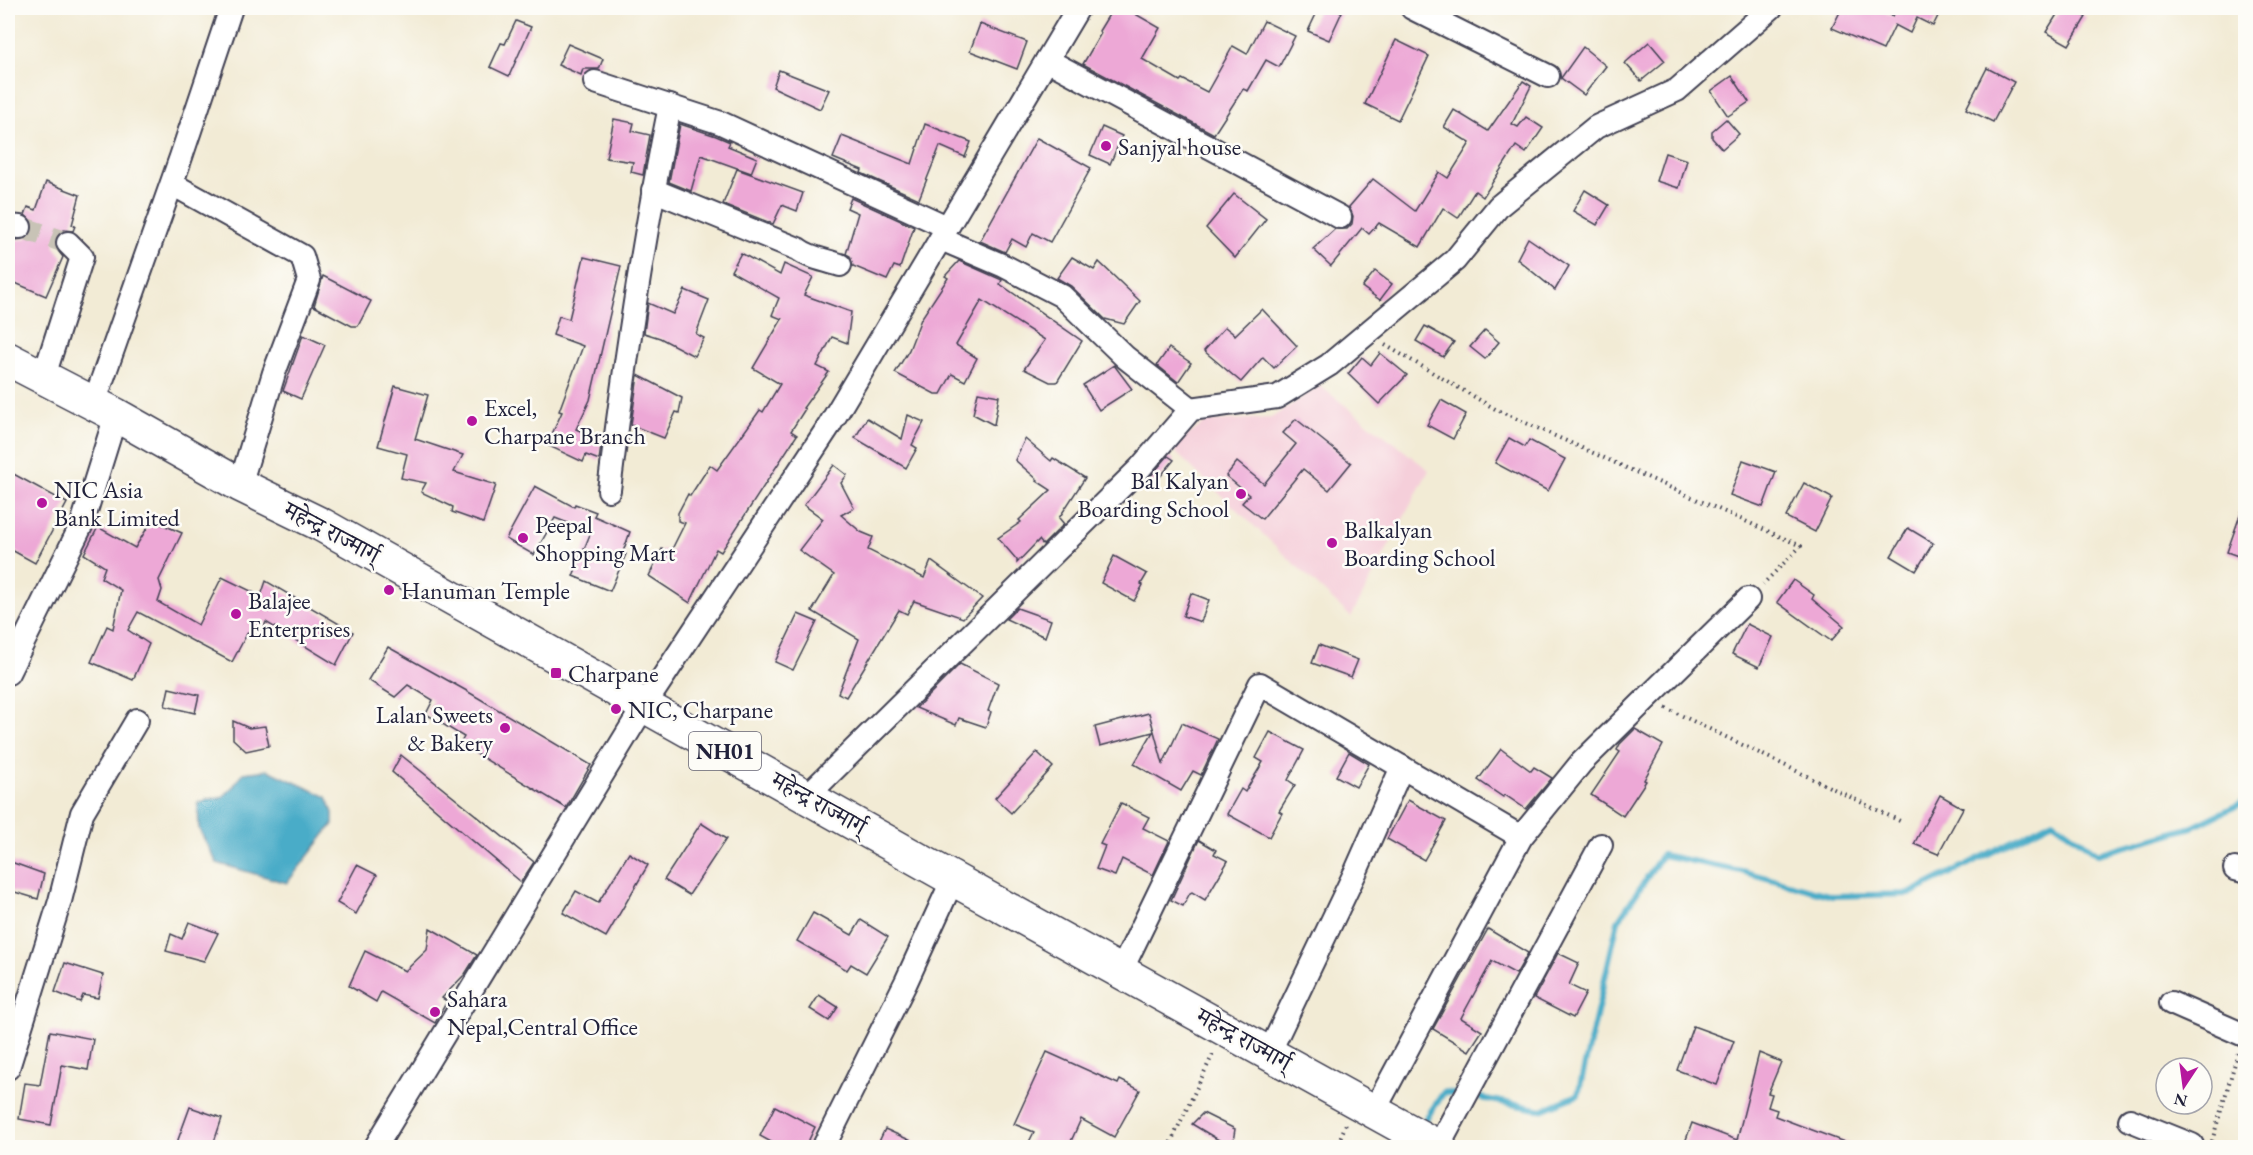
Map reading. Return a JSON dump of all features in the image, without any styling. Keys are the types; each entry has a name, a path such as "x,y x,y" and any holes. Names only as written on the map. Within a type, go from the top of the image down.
{"highway":[{"name":"महेन्द्र राज्मार्ग्","path":"8,359 105,409 240,485 322,525 953,879 1439,1147"}],"street":[{"path":"8,673 82,524 105,409 172,184 231,8"},
{"path":"375,1148 644,706 829,426 1078,8"},
{"path":"1412,8 1548,76"},
{"path":"807,796 1140,468 1191,409 1277,397 1329,365 1455,260 1499,206 1596,127 1677,90 1771,8"},
{"path":"1047,60 1340,217"},
{"path":"594,82 722,123 944,233 1062,296 1125,357 1191,409"},
{"path":"609,490 625,360 653,190 670,106"},
{"path":"172,184 302,256 309,280 274,373 240,485"},
{"path":"653,190 798,249 806,255 840,265"},
{"path":"44,376 82,257 68,243"},
{"path":"1374,1111 1521,837 1581,763 1748,599"},
{"path":"1121,971 1260,684 1521,837"},
{"path":"8,1068 60,901 82,813 137,720"},
{"path":"1269,1053 1356,871 1402,767"},
{"path":"1439,1147 1601,846"},
{"path":"823,1148 906,982 953,879"},
{"path":"2171,1003 2244,1035"},
{"path":"2130,1120 2201,1146"}],"path":[{"path":"1366,334 1497,410 1801,546 1748,599"},
{"path":"1646,699 1900,821"},
{"path":"1168,1148 1214,1052 1212,1021"},
{"path":"2201,1146 2244,1035"}],"shaded area":[{"name":"Balkalyan Boarding School","path":"1320,386 1429,470 1351,617 1170,447 1208,421 1271,418"}],"water":[{"path":"268,770 327,797 333,813 333,824 287,883 217,863 199,829 198,803 211,798 222,798 243,773"}],"building":[{"path":"1113,8 1125,8 1160,28 1142,59 1180,81 1182,79 1207,92 1233,46 1247,54 1264,21 1295,36 1279,67 1266,60 1248,91 1243,89 1214,134 1083,64"},
{"path":"1319,8 1333,8 1342,12 1329,40 1308,31"},
{"path":"1842,8 1875,8 1893,16 1897,8 1942,8 1933,26 1917,18 1910,33 1895,25 1883,50 1832,28"},
{"path":"2061,8 2069,8 2086,17 2069,45 2046,32"},
{"path":"516,21 531,27 509,76 490,67 501,43 505,44"},
{"path":"980,24 1027,42 1017,69 970,51"},
{"path":"1396,40 1429,56 1398,120 1365,104"},
{"path":"1649,42 1665,61 1641,81 1625,63"},
{"path":"568,44 603,59 599,69 583,69 581,75 558,65"},
{"path":"1583,47 1606,66 1584,95 1561,78"},
{"path":"1987,68 2014,82 1993,122 1966,109"},
{"path":"779,70 829,90 820,109 773,87"},
{"path":"1732,76 1749,102 1728,116 1711,91"},
{"path":"1523,81 1531,86 1512,124 1518,127 1526,117 1543,128 1526,153 1516,146 1483,197 1475,191 1458,218 1443,208 1420,247 1379,223 1369,234 1362,228 1331,266 1313,249 1335,229 1347,229 1352,224 1353,216 1349,207 1373,179 1415,211 1439,172 1448,178 1470,143 1444,127 1454,110 1488,131"},
{"path":"614,119 634,123 632,131 650,135 643,175 631,172 633,162 606,158"},
{"path":"1726,119 1739,134 1722,149 1712,138 1712,131"},
{"path":"680,124 730,142 728,146 757,158 751,173 701,155 691,191 669,182"},
{"path":"925,124 971,142 965,157 940,146 919,199 833,158 842,136 912,164"},
{"name":"Sanjyal house","path":"1102,127 1122,136 1110,164 1090,155"},
{"path":"1037,138 1091,168 1050,242 1033,233 1026,247 1012,239 1005,252 980,241"},
{"path":"1665,153 1687,160 1679,188 1656,181"},
{"path":"737,169 803,193 797,211 782,205 773,224 723,204"},
{"path":"46,182 80,195 72,225 75,226 73,231 64,230 55,239 55,247 63,257 46,296 8,280 8,257 14,240 25,239 31,234 32,222 25,215 28,207 36,210"},
{"path":"1585,190 1609,205 1597,225 1573,211"},
{"path":"1234,194 1266,219 1235,258 1206,228"},
{"path":"851,198 914,227 900,268 894,266 887,280 853,266 850,256 846,254 858,213 847,208"},
{"path":"1528,238 1569,266 1555,290 1517,259"},
{"path":"741,253 780,275 784,264 813,277 804,295 851,312 847,343 832,337 817,366 829,372 803,408 805,409 791,431 797,435 721,552 716,549 690,603 649,576 662,549 670,553 685,523 678,521 678,513 688,494 690,496 710,465 717,470 760,410 763,412 780,384 753,368 782,319 772,315 779,298 731,271"},
{"path":"584,257 621,266 590,400 576,429 602,440 599,460 586,455 583,462 547,445 562,412 559,411 583,346 553,335 559,316 569,319"},
{"path":"1072,257 1094,270 1099,262 1140,301 1124,324 1105,319 1071,286 1057,278"},
{"path":"959,261 1002,280 1000,284 1082,341 1057,382 1050,382 1024,369 1045,340 982,300 956,345 977,358 965,381 952,374 941,394 935,394 895,373 909,350 921,319 948,278 945,276"},
{"path":"1375,271 1392,284 1380,300 1362,287"},
{"path":"323,276 371,301 358,326 352,326 314,306"},
{"path":"685,290 709,300 696,334 704,338 694,356 660,338 644,333 648,303 673,314"},
{"path":"1262,309 1297,346 1274,368 1263,357 1241,382 1204,351 1225,327 1235,335"},
{"path":"1425,326 1454,342 1443,357 1416,341"},
{"path":"1485,330 1499,342 1485,359 1470,347"},
{"path":"303,335 325,345 301,399 283,391"},
{"path":"1169,348 1191,363 1178,382 1157,365"},
{"path":"1380,353 1407,375 1379,404 1348,374 1362,357 1371,365"},
{"path":"1114,365 1132,389 1099,410 1083,385"},
{"path":"638,375 682,398 679,413 676,412 664,438 631,425"},
{"path":"395,386 428,395 415,439 463,455 454,472 496,485 483,523 452,512 453,507 421,492 426,483 401,478 407,454 378,446"},
{"path":"978,392 999,396 994,425 973,414"},
{"path":"1441,400 1466,414 1453,439 1427,425"},
{"path":"908,415 924,422 912,445 917,448 906,468 855,438 867,418 902,439"},
{"path":"1296,419 1351,463 1329,490 1303,469 1262,519 1242,503 1249,495 1226,476 1237,462 1264,484 1296,444 1283,433"},
{"path":"1509,438 1525,447 1529,440 1565,459 1548,491 1495,463"},
{"path":"1025,439 1051,461 1053,458 1085,478 1059,518 1064,524 1043,545 1039,540 1017,563 1017,560 998,538 1021,522 1019,520 1051,490 1037,481 1015,460"},
{"path":"1168,456 1174,460 1155,483 1149,478"},
{"path":"1743,460 1776,472 1763,507 1730,495"},
{"path":"834,465 847,475 841,483 854,508 841,515 861,532 873,537 868,550 924,578 931,561 982,598 963,618 914,601 907,614 899,610 846,697 838,693 859,639 812,611 834,575 799,550 823,519 804,505"},
{"path":"8,471 67,503 35,563 8,548"},
{"path":"1804,483 1832,498 1815,532 1786,517"},
{"path":"535,486 574,507 575,504 596,512 594,516 630,532 623,552 626,554 610,591 573,576 591,532 555,518 534,555 506,539"},
{"path":"2243,507 2246,508 2246,559 2227,552"},
{"path":"152,520 182,533 159,580 162,590 158,602 198,625 222,577 261,596 266,581 353,632 336,665 266,622 260,637 248,632 232,662 138,612 128,630 149,644 133,680 91,662 107,626 113,629 121,590 101,578 105,567 84,554 98,527 135,548"},
{"path":"1908,528 1933,543 1916,571 1891,556"},
{"path":"1114,556 1147,574 1134,601 1101,583"},
{"path":"1793,580 1814,595 1812,599 1844,626 1831,641 1777,602"},
{"path":"1191,593 1209,600 1201,622 1183,616"},
{"path":"1017,608 1051,620 1045,637 1006,619"},
{"path":"798,614 817,622 793,670 775,662"},
{"path":"1747,624 1773,637 1759,667 1732,654"},
{"path":"1319,645 1358,660 1351,677 1312,663"},
{"path":"388,647 591,765 566,808 460,744 464,737 426,714 433,700 408,685 395,697 368,680"},
{"path":"960,664 998,683 988,711 991,712 986,727 959,718 956,725 916,708"},
{"path":"169,688 199,695 195,713 165,706"},
{"path":"1149,713 1163,764 1182,723 1218,739 1201,775 1193,771 1181,791 1134,764 1153,732 1100,746 1095,727"},
{"path":"233,721 249,728 265,726 269,746 246,751 233,739"},
{"path":"1635,729 1663,745 1644,780 1646,781 1623,816 1591,795 1620,752 1617,750 1620,744"},
{"path":"1270,732 1304,750 1288,780 1295,785 1279,811 1282,813 1269,837 1227,814 1241,789 1245,792 1263,762 1256,758"},
{"path":"1501,749 1531,771 1534,767 1552,778 1526,809 1478,780"},
{"path":"1037,752 1053,767 1011,813 995,798"},
{"path":"1349,752 1369,764 1356,787 1336,776"},
{"path":"401,755 534,862 521,882 392,772"},
{"path":"1940,795 1963,808 1938,854 1914,844"},
{"path":"1408,800 1446,821 1424,860 1387,839"},
{"path":"1121,803 1149,817 1143,828 1169,841 1153,875 1122,859 1115,876 1096,869 1105,846 1100,844"},
{"path":"701,823 726,839 689,895 664,880"},
{"path":"1199,840 1216,850 1214,854 1228,861 1205,900 1192,892 1183,906 1171,900"},
{"path":"629,853 648,865 606,937 563,913 576,891 598,903"},
{"path":"11,862 44,874 38,899 8,890"},
{"path":"357,865 377,875 356,914 337,903"},
{"path":"813,913 852,935 861,920 888,937 866,973 851,964 847,970 797,941"},
{"path":"189,922 218,933 204,961 166,951 171,934 182,939"},
{"path":"430,928 477,955 465,974 442,998 447,1001 435,1023 381,992 376,1002 349,986 365,951 405,971 427,950"},
{"path":"1488,929 1528,953 1516,974 1492,961 1461,1018 1482,1031 1469,1051 1433,1029"},
{"path":"1558,953 1579,963 1569,985 1586,993 1573,1018 1534,998"},
{"path":"65,963 103,975 98,998 83,995 80,1002 55,992"},
{"path":"819,995 838,1007 829,1021 810,1009"},
{"path":"1693,1026 1734,1041 1717,1085 1677,1070"},
{"path":"50,1031 93,1039 88,1070 62,1065 51,1125 19,1119 25,1083 40,1085"},
{"path":"1047,1052 1118,1084 1120,1080 1140,1090 1114,1137 1081,1119 1068,1148 1026,1148 1034,1132 1014,1124"},
{"path":"1759,1053 1781,1062 1768,1093 1772,1094 1768,1107 1777,1110 1775,1116 1855,1146 1855,1148 1683,1148 1692,1123 1737,1140"},
{"path":"775,1106 815,1127 805,1148 782,1148 760,1136"},
{"path":"190,1107 222,1118 212,1148 175,1148"},
{"path":"1203,1113 1235,1129 1232,1148 1192,1124"},
{"path":"885,1129 927,1148 876,1148"}],"waterway":[{"path":"1471,1096 1542,1110 1578,1095 1618,921 1662,855 1741,871 1832,896 1909,894 2053,821 2098,854 2193,827 2246,801"},
{"path":"1421,1126 1444,1092 1461,1095"}],"tunnel":[{"path":"20,227 68,243"}],"place":[{"name":"Sanjyal house","path":"1106,146"},
{"name":"Excel, Charpane Branch","path":"472,421"},
{"name":"Bal Kalyan Boarding School","path":"1241,494"},
{"name":"NIC Asia Bank Limited","path":"42,503"},
{"name":"Peepal Shopping Mart","path":"523,538"},
{"name":"Balkalyan Boarding School","path":"1332,543"},
{"name":"Hanuman Temple","path":"389,590"},
{"name":"Balajee Enterprises","path":"236,614"},
{"name":"Charpane","path":"556,673"},
{"name":"NIC, Charpane","path":"616,709"},
{"name":"Lalan Sweets & Bakery","path":"505,728"},
{"name":"Sahara Nepal,Central Office","path":"435,1012"}]}
